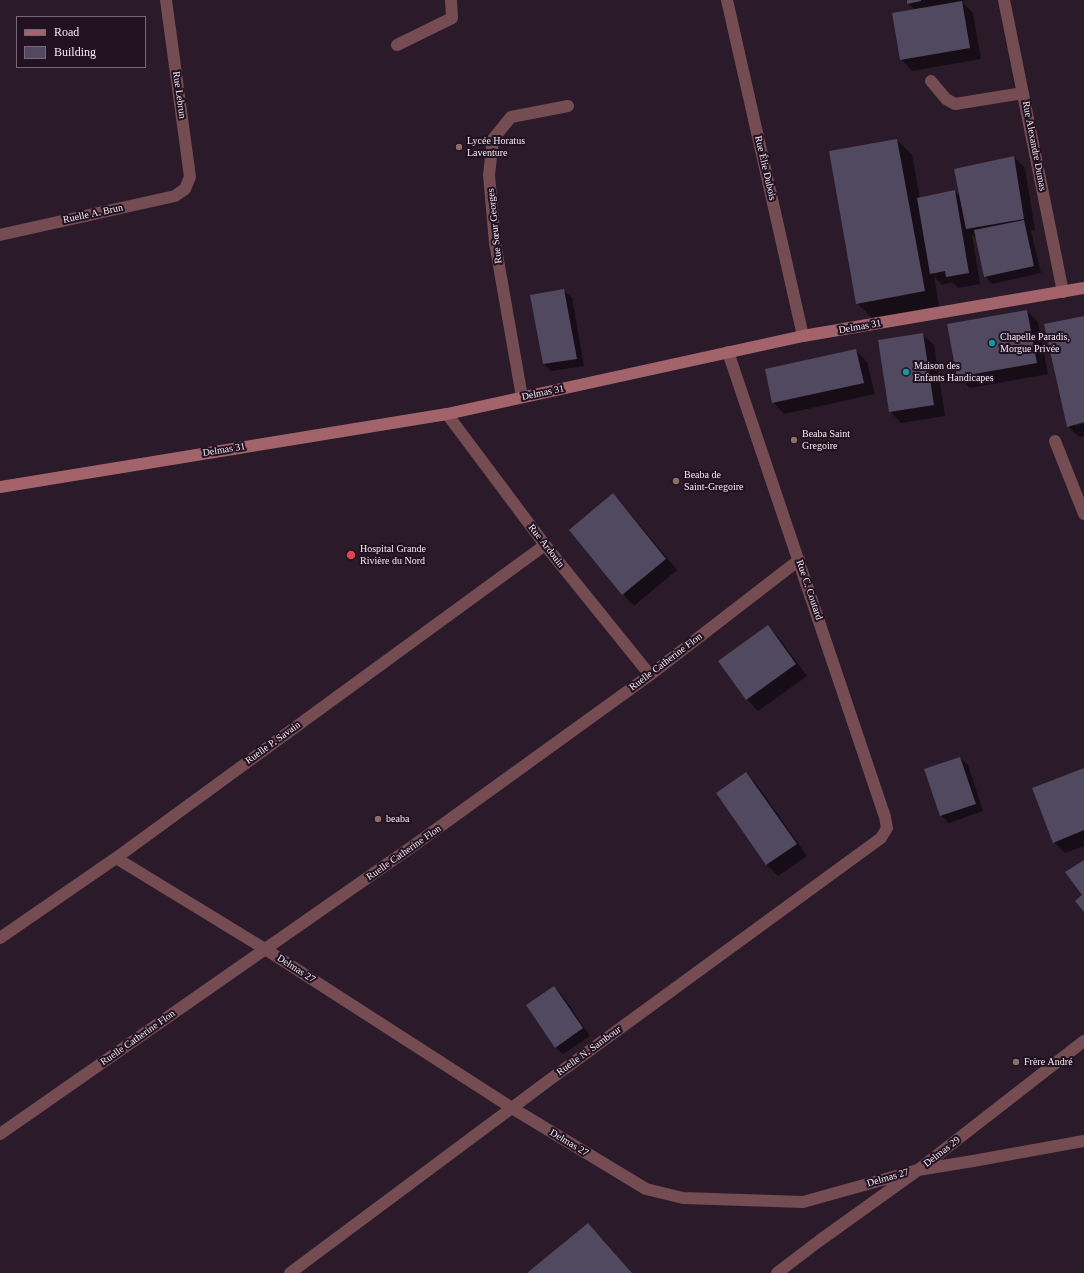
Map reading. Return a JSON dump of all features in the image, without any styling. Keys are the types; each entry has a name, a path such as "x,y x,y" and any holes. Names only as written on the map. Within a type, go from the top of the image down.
{"street":[{"name":"Rue Lebrun","path":"166,0 190,177 185,189"},
{"path":"397,45 452,18 451,0"},
{"name":"Rue Élie Dubois","path":"727,0 803,336"},
{"name":"Rue Alexandre Dumas","path":"1004,0 1063,292"},
{"path":"931,81 946,100 955,104 1023,93"},
{"name":"Rue Sœur Georges","path":"522,397 495,242 489,175 493,139 511,117 568,106"},
{"name":"Ruelle A. Brun","path":"0,235 175,196 185,189"},
{"name":"Delmas 31","path":"0,487 448,414 803,336 1084,288"},
{"name":"Rue C. Coutard","path":"728,352 885,817 886,828"},
{"name":"Rue Ardouin","path":"448,414 545,545 650,675"},
{"path":"1055,441 1084,514"},
{"name":"Ruelle P. Savain","path":"0,938 116,858 545,545"},
{"name":"Ruelle Catherine Flon","path":"0,1134 414,846 650,675 799,560"},
{"name":"Ruelle N. Sambour","path":"290,1273 512,1108 881,838 886,828"},
{"name":"Delmas 27","path":"116,858 265,949 512,1108 646,1189 683,1198 803,1202 918,1170 973,1162 1084,1141"},
{"name":"Delmas 29","path":"777,1273 918,1170 1084,1041"}],"building":[{"path":"907,0 921,0 921,1 907,4"},
{"path":"962,1 970,48 900,60 892,13"},
{"path":"897,139 925,291 856,304 829,151"},
{"path":"1014,156 1024,219 966,229 954,169"},
{"path":"955,190 969,273 946,277 945,271 930,274 917,198"},
{"path":"1024,220 1034,266 984,277 974,230"},
{"path":"564,289 577,359 543,364 530,295"},
{"name":"Chapelle Paradis, Morgue Privée","path":"1027,310 1037,363 957,377 947,324"},
{"path":"1084,316 1084,422 1067,427 1044,324"},
{"name":"Maison des Enfants Handicapes","path":"923,333 934,405 889,412 878,340"},
{"path":"856,349 864,383 772,403 765,369"},
{"path":"613,493 666,559 622,595 569,530"},
{"path":"768,625 796,664 746,700 718,661"},
{"path":"960,757 976,804 940,816 924,769"},
{"path":"1084,768 1084,830 1053,843 1032,788"},
{"path":"746,772 797,844 766,865 716,793"},
{"path":"1084,860 1084,912 1075,901 1082,895 1065,872"},
{"path":"554,986 583,1028 555,1048 526,1005"},
{"path":"588,1223 632,1273 527,1273"}],"place":[{"name":"Lycée Horatus Laventure","path":"459,147"},
{"name":"Chapelle Paradis, Morgue Privée","path":"992,343"},
{"name":"Maison des Enfants Handicapes","path":"906,372"},
{"name":"Beaba Saint Gregoire","path":"794,440"},
{"name":"Beaba de Saint-Gregoire","path":"676,481"},
{"name":"Hospital Grande Rivière du Nord","path":"351,555"},
{"name":"beaba","path":"378,819"},
{"name":"Frère André","path":"1016,1062"}]}
